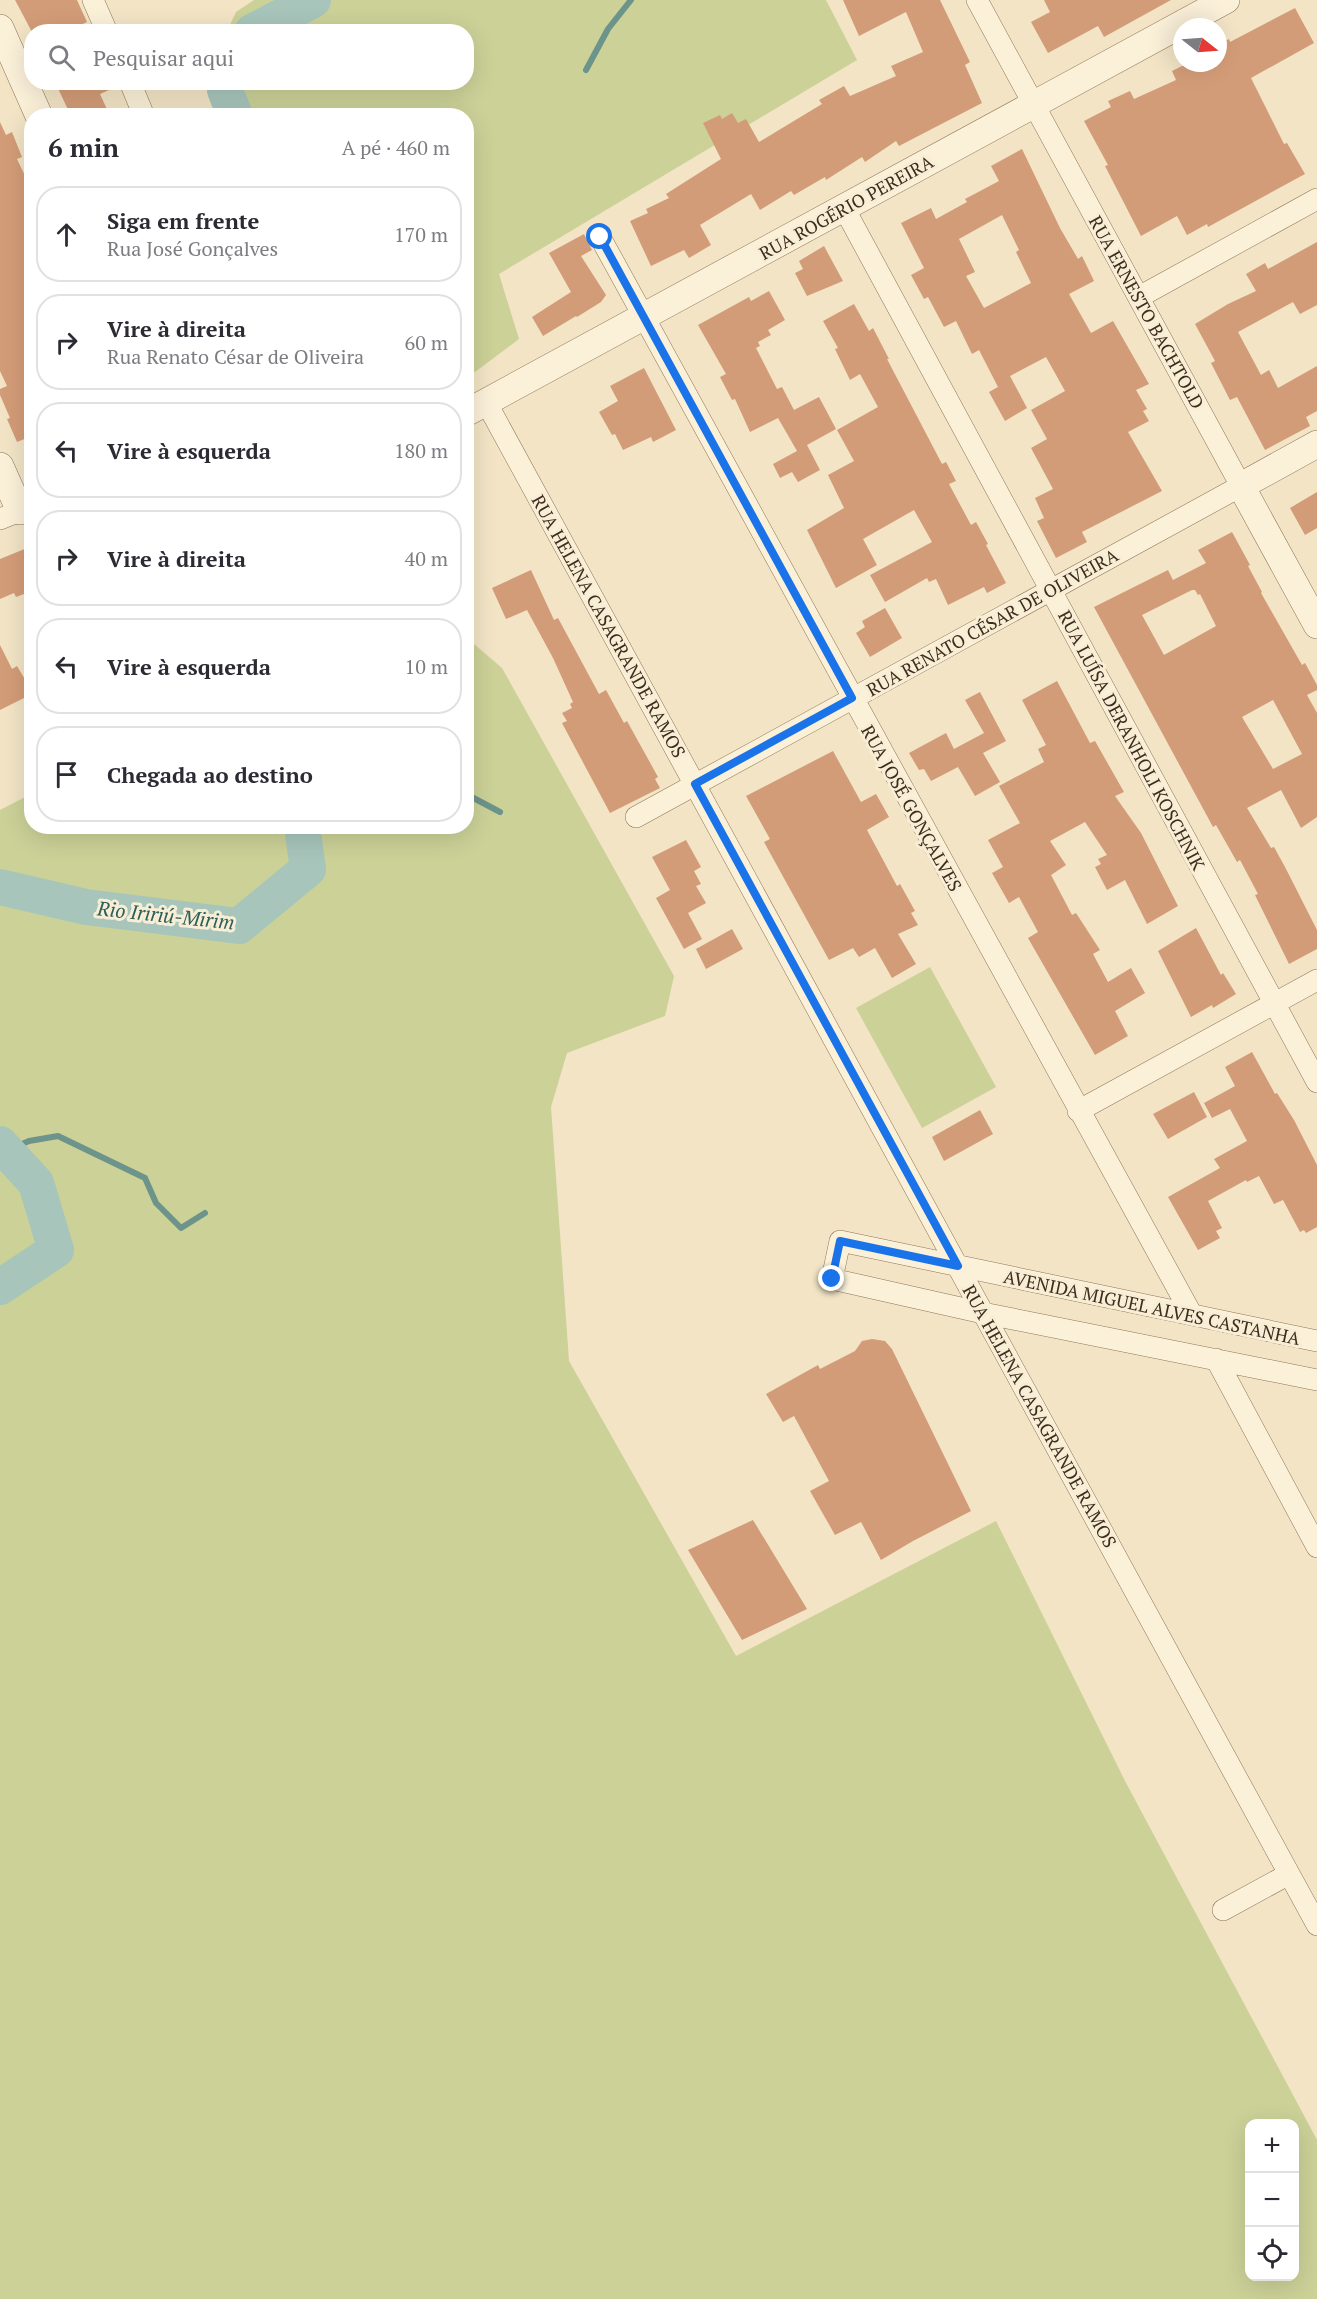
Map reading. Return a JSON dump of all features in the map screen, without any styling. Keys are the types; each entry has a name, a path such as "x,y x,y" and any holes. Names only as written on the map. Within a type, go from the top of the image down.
{"street":[{"path":"93,0 104,24"},
{"name":"RUA ERNESTO BACHTOLD","path":"977,0 1317,625"},
{"name":"RUA ROGÉRIO PEREIRA","path":"476,408 1226,0"},
{"path":"0,28 24,82"},
{"path":"27,90 35,108"},
{"path":"133,90 141,108"},
{"path":"1139,297 1317,199"},
{"name":"RUA LUÍSA DERANHOLI KOSCHNIK","path":"844,208 1317,1082"},
{"name":"RUA JOSÉ GONÇALVES","path":"600,237 1192,1315"},
{"name":"RUA HELENA CASAGRANDE RAMOS","path":"476,408 695,784 1317,1925"},
{"name":"RUA RENATO CÉSAR DE OLIVEIRA","path":"636,817 1317,444"},
{"path":"0,466 17,512"},
{"path":"1078,1111 1317,980"},
{"name":"AVENIDA MIGUEL ALVES CASTANHA","path":"1317,1341 840,1241 832,1279 983,1313 1317,1380"},
{"path":"1216,1359 1317,1547"},
{"path":"1223,1910 1289,1874"}],"green space":[{"path":"254,0 826,0 857,60 499,274 519,339 474,373 474,108 218,108 213,90 474,90 474,24 230,24 236,12"},
{"path":"474,644 502,668 674,976 665,1016 567,1053 551,1107 569,1361 736,1656 996,1521 1125,1781 1317,2140 1317,2299 0,2299 0,810 24,798 24,834 474,834"},
{"path":"930,967 996,1087 922,1128 856,1008"}],"building":[{"path":"15,0 77,0 87,22 83,24 28,24"},
{"path":"843,0 940,0 970,62 965,65 982,103 899,146 896,141 865,162 862,157 826,180 825,177 794,195 791,191 760,210 751,194 700,225 711,245 689,258 684,250 651,266 630,221 648,213 646,209 669,198 666,194 721,159 703,123 720,115 722,119 732,113 738,123 746,119 759,142 822,104 819,100 844,86 850,96 896,76 891,66 923,52 906,12 859,36"},
{"path":"1044,0 1171,0 1104,37 1098,26 1048,53 1031,22 1050,12"},
{"path":"1295,8 1314,43 1251,78 1284,144 1287,143 1305,174 1208,227 1207,224 1187,235 1177,216 1141,236 1105,166 1108,165 1084,121 1111,107 1108,101 1130,91 1134,99 1176,80 1173,70 1227,72 1227,40 1229,39 1230,42"},
{"path":"59,90 109,90 100,94 106,108 67,108"},
{"path":"0,122 6,135 12,132 22,157 17,159 24,174 24,439 17,442 0,395 0,389 7,386 0,371"},
{"path":"1022,149 1060,228 1078,259 1082,256 1094,281 1069,294 1091,333 1113,321 1149,384 1136,390 1147,409 1143,411 1149,421 1128,432 1162,491 1082,532 1087,542 1056,558 1037,521 1044,518 1035,498 1053,489 1031,448 1047,439 1031,410 1065,391 1046,357 1010,376 1027,408 1005,421 989,392 998,387 979,350 972,354 956,321 944,327 928,297 924,299 911,275 924,268 901,223 931,208 936,219 967,202 965,199 999,181 991,166","holes":["1002,215 1019,250 1016,252 1031,283 984,308 966,276 975,272 959,239"]},
{"path":"584,234 592,250 581,256 606,295 601,302 543,336 532,317 571,292 549,253"},
{"path":"1317,242 1317,305 1300,314 1293,302 1238,332 1261,375 1269,370 1278,388 1317,366 1317,411 1306,417 1310,426 1265,450 1237,397 1230,400 1211,363 1215,361 1195,324 1228,304 1256,291 1246,274 1265,263 1268,269"},
{"path":"824,246 843,281 807,296 795,273 803,269 799,261"},
{"path":"769,291 785,320 768,330 771,335 758,342 760,346 756,348 777,389 782,387 794,410 819,397 836,429 807,445 820,470 798,482 792,472 780,478 773,464 797,451 778,418 750,432 735,399 732,400 720,377 726,374 698,325 749,297 751,301"},
{"path":"854,304 869,331 873,328 942,464 946,462 956,481 949,484 971,525 976,522 1006,583 987,593 984,587 948,605 936,579 929,582 927,578 885,602 870,575 932,542 914,510 863,539 877,565 836,588 807,530 844,508 828,475 854,461 837,430 878,407 860,374 850,380 835,349 838,348 823,321"},
{"path":"644,368 676,430 653,442 651,437 623,450 599,412 618,401 610,386"},
{"path":"1317,492 1317,528 1305,535 1290,508"},
{"path":"1232,532 1250,565 1248,566 1261,593 1302,665 1305,663 1317,685 1317,690 1307,695 1317,713 1317,817 1301,828 1281,790 1247,808 1271,848 1274,847 1317,930 1317,949 1289,964 1240,860 1237,862 1216,825 1213,827 1094,607 1168,570 1173,580 1206,563 1198,550","holes":["1192,590 1200,594 1216,626 1164,655 1142,615","1273,700 1302,754 1273,769 1242,717"]},
{"path":"24,549 24,594 16,597 14,593 0,599 0,559"},
{"path":"531,570 554,620 558,618 599,694 606,690 624,723 627,721 658,777 655,779 660,788 610,813 562,723 567,721 562,713 572,708 570,704 573,702 553,658 527,610 506,619 492,588"},
{"path":"885,608 902,638 870,657 856,633 865,627 862,621"},
{"path":"0,645 12,669 17,666 24,678 24,698 0,710"},
{"path":"1057,681 1090,743 1095,741 1124,792 1115,796 1141,833 1178,906 1147,924 1125,880 1107,890 1095,867 1101,864 1098,859 1107,855 1085,822 1050,841 1066,865 1051,875 1072,915 1076,913 1100,950 1093,954 1108,982 1131,968 1145,993 1115,1011 1128,1036 1095,1055 1028,938 1038,932 1019,897 1009,903 992,873 1003,867 988,840 1020,823 999,786 1044,762 1038,749 1046,745 1022,700"},
{"path":"980,692 1006,741 983,753 1000,782 975,796 958,767 931,781 924,769 919,770 909,753 946,733 954,749 984,733 965,700"},
{"path":"833,751 861,802 876,794 889,817 867,830 897,886 900,884 915,911 911,913 918,925 898,934 916,964 892,978 875,948 859,957 853,948 829,960 764,842 770,839 746,796"},
{"path":"686,840 701,867 694,871 701,884 696,886 706,903 688,913 702,939 684,949 656,898 670,890 652,857"},
{"path":"1196,928 1221,975 1223,973 1236,994 1213,1008 1212,1005 1191,1017 1158,951"},
{"path":"732,929 743,949 706,969 696,949"},
{"path":"1252,1052 1275,1094 1277,1093 1294,1120 1317,1165 1317,1227 1306,1233 1304,1230 1300,1232 1283,1200 1274,1204 1259,1176 1247,1182 1246,1180 1208,1201 1222,1228 1216,1231 1220,1238 1198,1250 1168,1197 1220,1168 1214,1159 1247,1141 1230,1109 1212,1118 1204,1103 1235,1086 1225,1067"},
{"path":"1194,1092 1207,1117 1168,1139 1153,1114"},
{"path":"980,1110 993,1134 944,1161 932,1137"},
{"path":"872,1339 885,1341 892,1349 971,1511 881,1560 861,1522 835,1535 810,1491 829,1481 794,1416 783,1422 766,1394 818,1365 820,1369 855,1351 862,1341"},
{"path":"753,1520 807,1609 742,1640 688,1550"}],"waterway":[{"name":"Rio Iririú-Mirim","path":"267,24 313,0"},
{"path":"586,70 608,29 631,0"},
{"name":"Rio Iririú-Mirim","path":"225,90 232,108"},
{"path":"474,798 500,812"},
{"name":"Rio Iririú-Mirim","path":"0,887 86,907 239,926 308,869 303,834"},
{"path":"6,1151 29,1141 58,1136 145,1178 156,1203 181,1228 205,1213"},
{"name":"Rio Iririú-Mirim","path":"0,1144 36,1183 56,1250 0,1287"}],"route":[{"path":"600,237 852,698 695,784 958,1266 840,1241 832,1279"}]}
